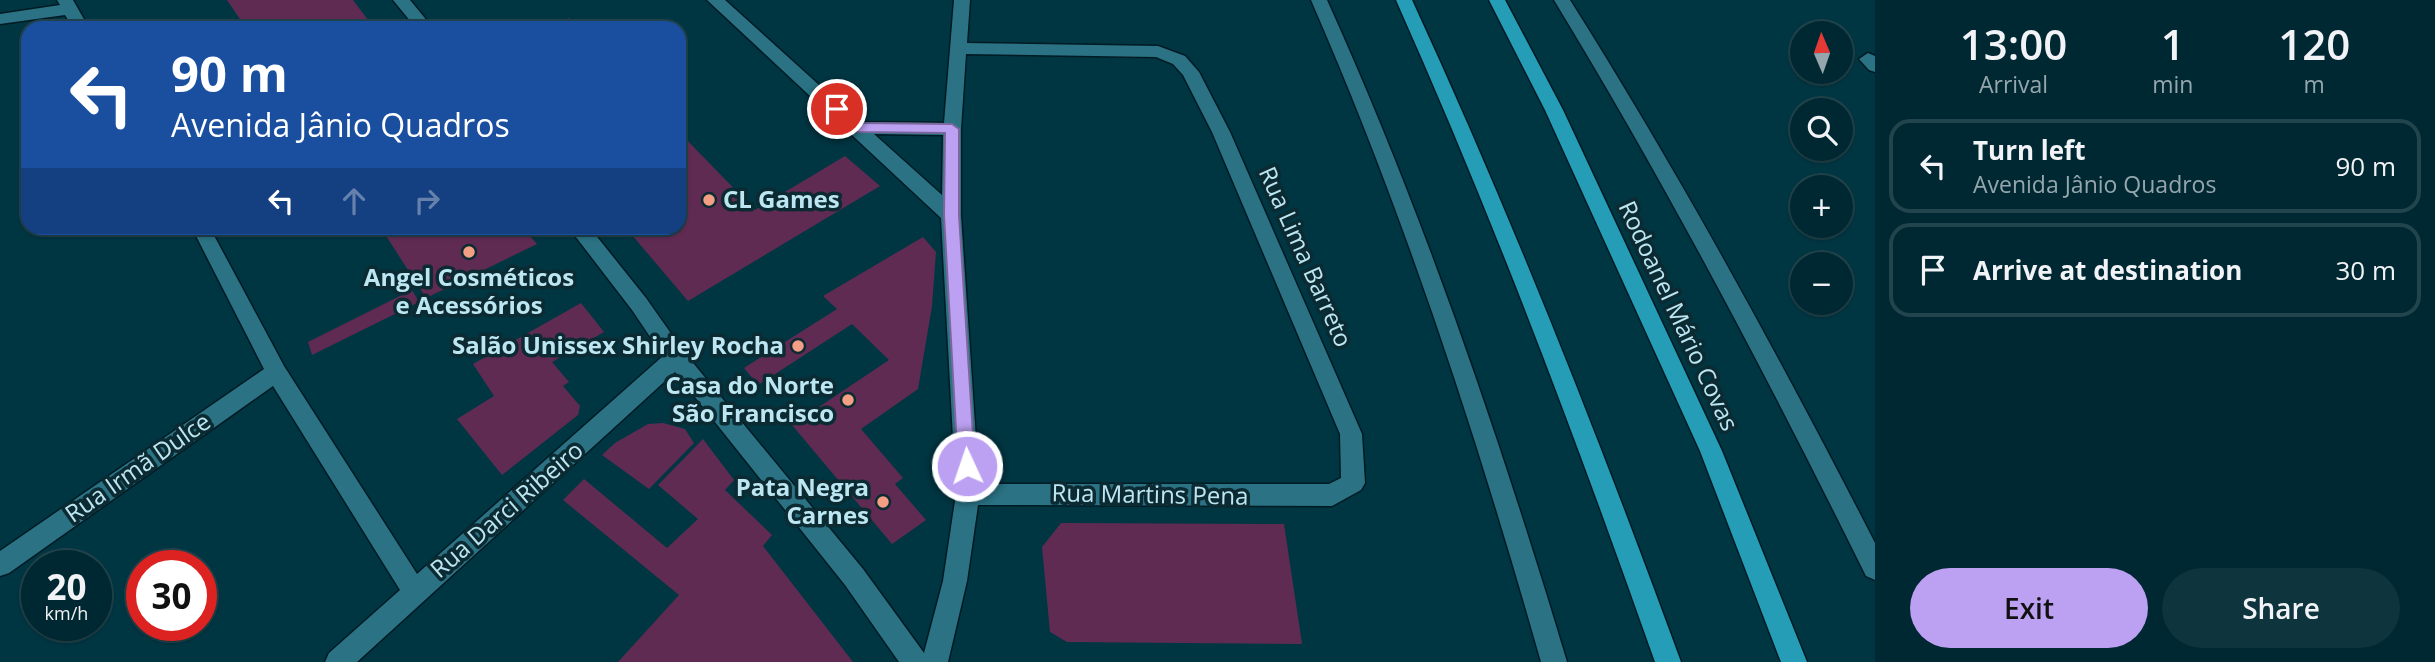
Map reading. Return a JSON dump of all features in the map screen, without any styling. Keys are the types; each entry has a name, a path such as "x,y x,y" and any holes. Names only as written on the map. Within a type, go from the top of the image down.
{"highway":[{"path":"1404,0 1469,143 1583,426 1668,662"},
{"name":"Rodoanel Mário Covas","path":"1497,0 1554,110 1711,451 1794,662"}],"street":[{"path":"401,0 419,21"},
{"path":"715,0 951,215"},
{"path":"935,662 955,581 968,494 951,215 952,129 962,0"},
{"path":"1319,0 1396,181 1498,469 1554,662"},
{"path":"1562,0 1647,139 1709,248 1790,399 1875,568"},
{"path":"0,19 67,5 77,21"},
{"name":"Rua Lima Barreto","path":"958,48 1158,52 1179,60 1190,72 1222,132 1351,434 1353,483 1332,495"},
{"path":"858,128 952,129"},
{"path":"205,235 276,372 414,591"},
{"path":"585,235 639,304 676,358 854,577 915,662"},
{"name":"Rua Darci Ribeiro","path":"338,662 676,358"},
{"name":"Rua Irmã Dulce","path":"0,565 276,372"},
{"name":"Rua Martins Pena","path":"968,494 1332,495"}],"building":[{"path":"227,0 353,0 369,21 241,21"},
{"path":"686,139 755,210 845,156 880,186 688,301 632,235 686,235"},
{"path":"386,235 529,235 537,244 426,298"},
{"path":"923,237 936,252 932,306 918,389 861,429 903,478 895,484 926,520 892,544 792,425 889,360 852,324 758,385 744,368 837,309 823,296"},
{"path":"412,290 419,302 312,355 308,342"},
{"path":"581,303 604,332 552,362 569,382 563,386 580,406 578,415 502,475 457,419 494,396 473,364"},
{"path":"663,423 685,429 694,443 649,489 602,455 615,443 648,424"},
{"path":"703,439 734,480 725,490 772,535 763,546 853,662 618,662 679,595 563,500 584,479 667,548 698,519 658,485"},
{"path":"1061,523 1284,524 1302,644 1067,642 1050,632 1042,547"}],"place":[{"name":"CL Games","path":"709,200"},
{"name":"Angel Cosméticos e Acessórios","path":"469,252"},
{"name":"Salão Unissex Shirley Rocha","path":"798,346"},
{"name":"Casa do Norte São Francisco","path":"848,400"},
{"name":"Pata Negra Carnes","path":"883,502"}],"route":[{"path":"837,109 858,128 952,129 951,215 967,466"}]}
